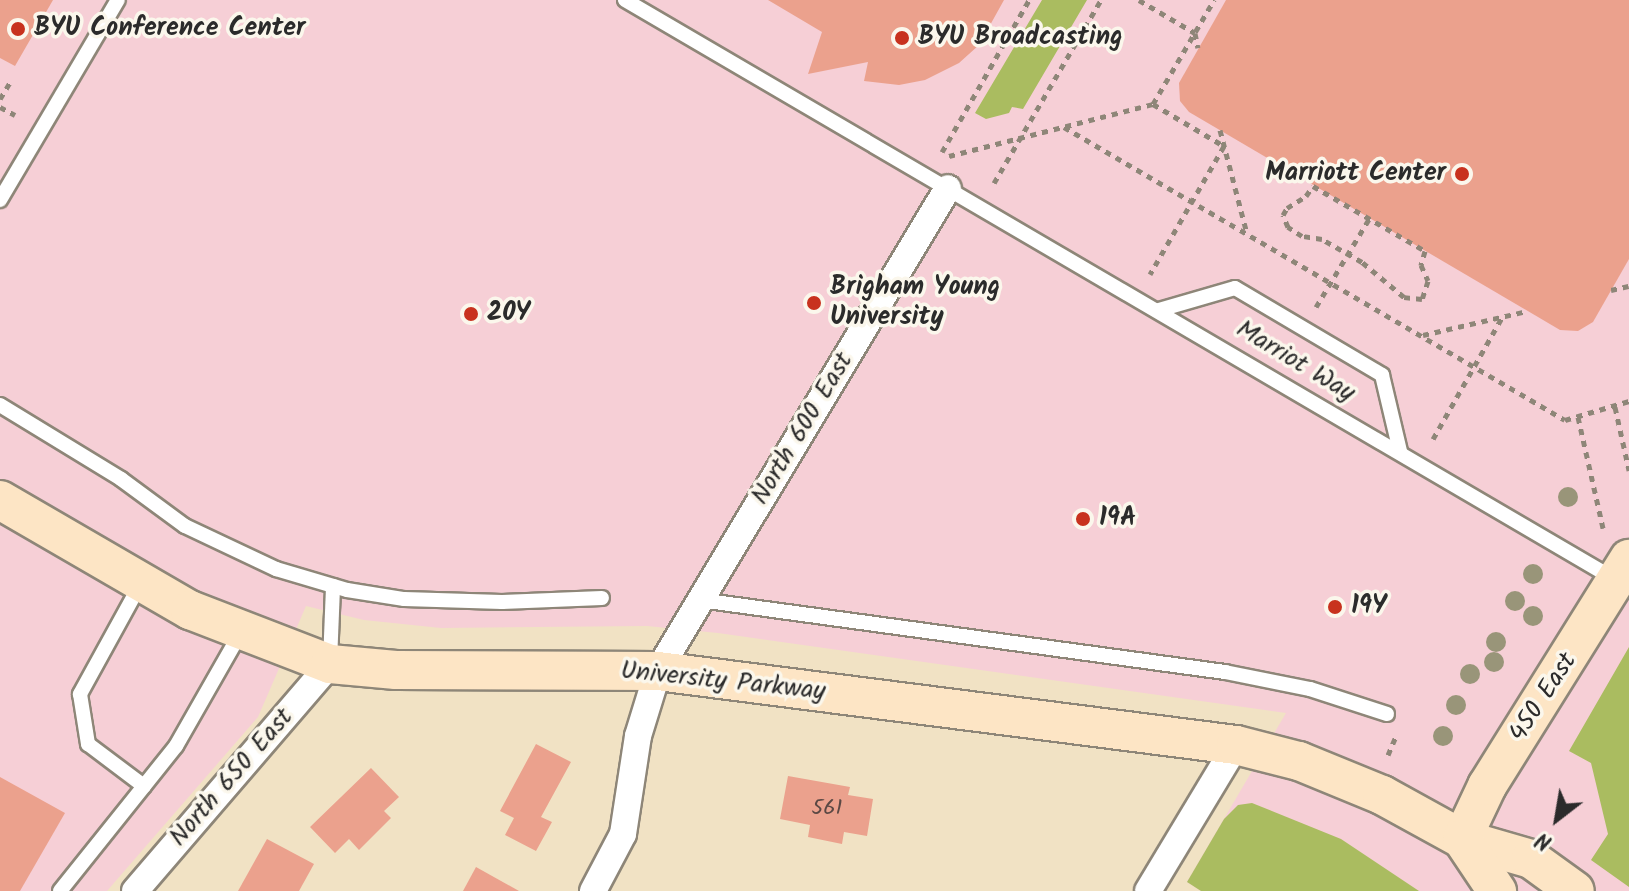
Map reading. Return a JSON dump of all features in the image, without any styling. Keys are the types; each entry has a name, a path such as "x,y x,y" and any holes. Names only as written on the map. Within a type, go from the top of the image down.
{"main road":[{"name":"University Parkway","path":"0,500 141,583 241,632 330,664 396,670 658,671 1236,745 1299,761 1382,795 1462,839 1531,859 1575,891"},
{"name":"450 East","path":"1462,839 1487,786 1623,569"},
{"name":"University Parkway","path":"1462,839 1497,891"}],"street":[{"name":"North 600 East","path":"593,891 623,834 638,736 658,671 948,188"},
{"name":"North 650 East","path":"135,891 330,664"},
{"path":"1148,891 1236,745"}],"lane":[{"path":"0,200 118,0"},
{"name":"Marriot Way","path":"625,0 1400,451 1623,569"},
{"path":"1159,310 1235,288 1382,375 1400,451"},
{"path":"0,405 121,479 185,526 256,561 333,586 404,599 502,602 602,598"},
{"path":"141,583 80,694 88,744 144,786"},
{"path":"330,664 333,586"},
{"path":"700,600 1225,672 1310,689 1387,714"},
{"path":"60,891 176,746 241,632"}],"path":[{"path":"942,152 1029,0"},
{"path":"994,183 1101,0"},
{"path":"1139,0 1195,33 1198,48"},
{"path":"949,156 1153,104 1214,0"},
{"path":"0,99 11,81"},
{"path":"1153,104 1224,146"},
{"path":"0,107 15,115"},
{"path":"1064,127 1565,420 1629,401"},
{"path":"1220,130 1246,231"},
{"path":"1150,274 1224,146"},
{"path":"1313,186 1425,251 1421,265 1428,281 1422,299 1404,297 1383,277 1348,254 1316,236 1295,234 1284,221 1287,208 1306,196 1313,186"},
{"path":"1316,307 1369,218"},
{"path":"1611,290 1629,286"},
{"path":"1423,335 1527,311"},
{"path":"1433,439 1503,316"},
{"path":"1615,407 1629,470"},
{"path":"1578,417 1603,528"},
{"path":"1388,755 1397,734"}],"shaded area":[{"name":"Brigham Young University","path":"0,0 1629,0 1629,891 1201,891 1187,882 1286,713 718,633 647,626 441,628 364,620 306,606 258,717 107,891 0,891"}],"green space":[{"path":"1042,0 1087,0 1023,109 1012,107 1009,113 986,119 975,113"},
{"path":"1629,647 1629,887 1591,860 1608,834 1591,763 1569,751"},
{"path":"1252,803 1341,839 1419,891 1201,891 1187,882 1224,819 1238,805"}],"building":[{"name":"BYU Conference Center","path":"0,0 53,0 15,66 0,58"},
{"name":"BYU Broadcasting","path":"768,0 1004,0 979,45 959,63 925,80 899,85 864,81 868,62 808,74 822,32"},
{"name":"Marriott Center","path":"1226,0 1629,0 1629,259 1593,322 1578,331 1560,330 1189,112 1180,101 1179,83"},
{"path":"536,744 571,762 541,817 552,822 536,851 505,835 514,818 500,811"},
{"path":"371,768 399,797 384,811 391,818 359,850 349,839 335,853 310,827"},
{"path":"788,776 850,787 848,795 873,799 867,836 844,832 842,844 808,837 810,825 780,819"},
{"path":"0,777 65,813 20,891 0,891"},
{"path":"267,839 314,864 299,891 238,891"},
{"path":"476,867 519,891 463,891"}],"place":[{"name":"BYU Conference Center","path":"18,29"},
{"name":"BYU Broadcasting","path":"902,38"},
{"name":"Marriott Center","path":"1462,174"},
{"name":"Brigham Young University","path":"814,303"},
{"name":"20Y","path":"471,314"},
{"name":"19A","path":"1083,519"},
{"name":"19Y","path":"1335,607"}]}
